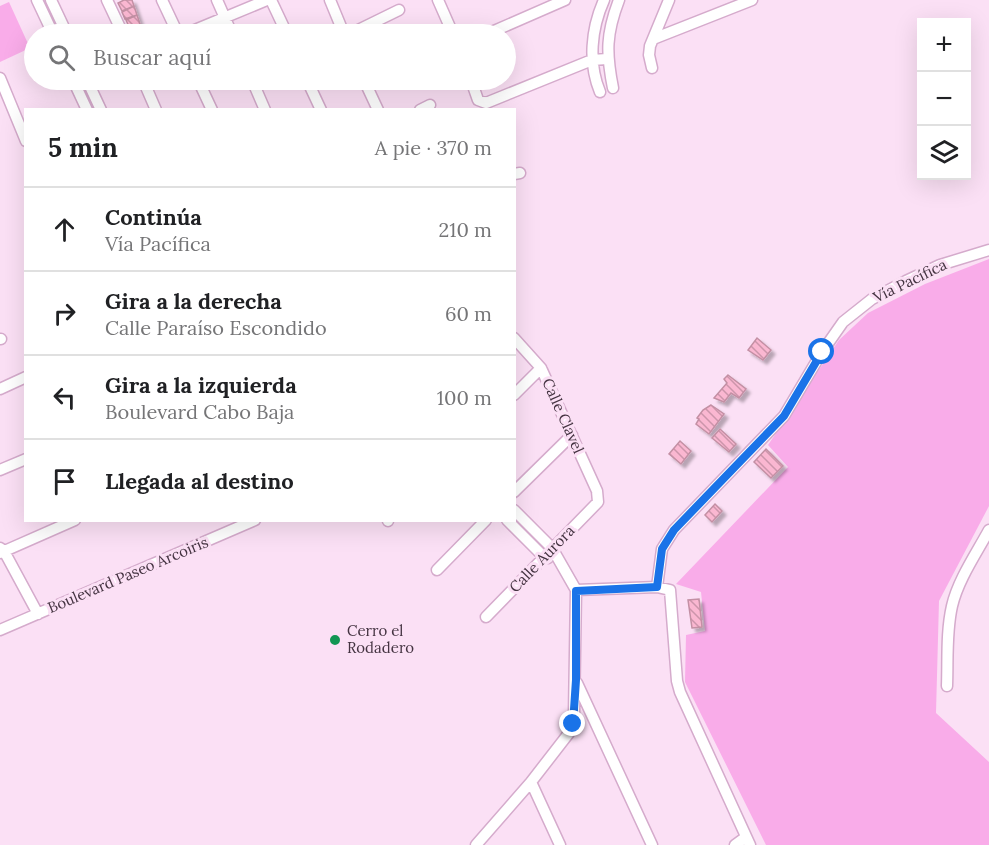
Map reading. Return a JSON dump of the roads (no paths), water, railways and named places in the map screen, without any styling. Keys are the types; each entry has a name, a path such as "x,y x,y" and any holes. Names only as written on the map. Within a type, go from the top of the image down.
{"street":[{"path":"37,0 48,24"},
{"path":"51,0 62,24"},
{"path":"107,0 118,24"},
{"path":"162,0 173,24"},
{"path":"217,0 228,24"},
{"path":"210,24 269,0 282,24"},
{"path":"330,0 340,24"},
{"path":"438,0 449,24"},
{"path":"510,24 565,0"},
{"path":"600,92 592,60 597,23 604,0"},
{"path":"613,88 607,59 608,37 619,0"},
{"path":"652,68 649,56 650,45 669,0"},
{"path":"653,39 749,1"},
{"path":"370,24 399,10"},
{"path":"474,90 478,100 486,103 592,60 607,59"},
{"path":"0,78 24,136"},
{"path":"79,90 86,108"},
{"path":"91,90 99,108"},
{"path":"147,90 155,108"},
{"path":"203,90 211,108"},
{"path":"256,90 264,108"},
{"path":"312,90 320,108"},
{"path":"369,90 377,108"},
{"name":"Vía Pacífica","path":"657,587 662,549 674,530 784,416 822,352 843,322 872,299 906,281 940,265 989,250"},
{"name":"Calle Clavel","path":"516,340 541,368 597,491 598,502"},
{"path":"516,393 541,368"},
{"path":"0,389 24,378"},
{"path":"516,490 572,435"},
{"path":"0,470 24,460"},
{"name":"Calle Aurora","path":"486,617 598,502"},
{"path":"477,845 569,733 574,714 576,591 570,576 552,548 516,512"},
{"path":"38,614 1,551 70,522"},
{"name":"Boulevard Paseo Arcoiris","path":"0,630 250,522"},
{"path":"437,570 484,522"},
{"path":"509,522 544,557 559,562"},
{"path":"947,686 952,605 959,586 989,530"},
{"path":"576,591 657,587 669,589 677,681 748,841 735,845"},
{"path":"576,680 652,845"},
{"path":"531,782 560,845"}],"place":[{"name":"Cerro el Rodadero","path":"335,640"}]}
